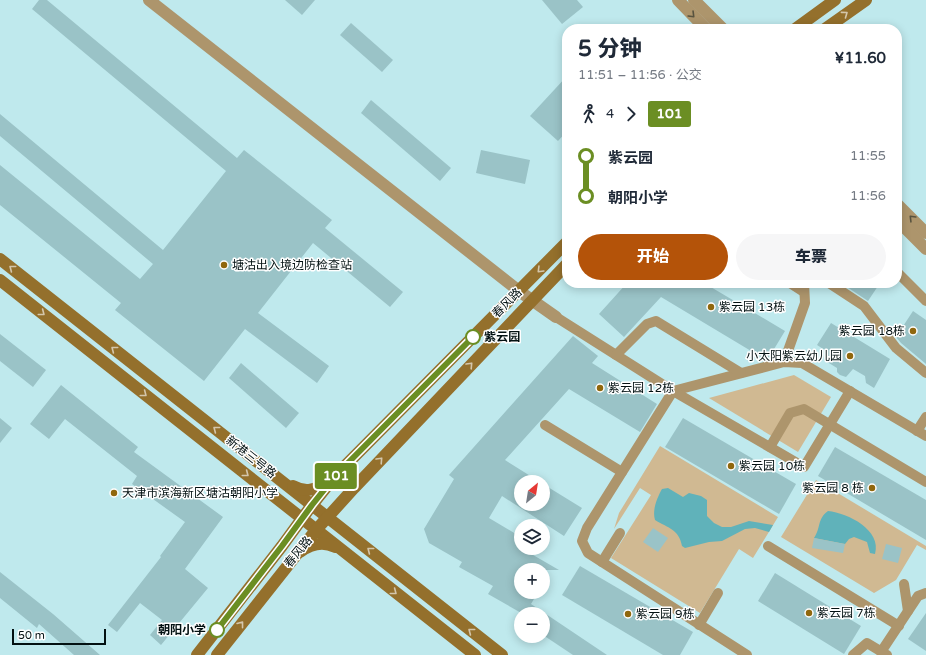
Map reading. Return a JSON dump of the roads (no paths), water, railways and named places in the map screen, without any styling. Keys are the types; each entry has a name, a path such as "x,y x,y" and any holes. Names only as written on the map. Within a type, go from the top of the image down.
{"main road":[{"path":"802,24 835,0"},
{"path":"832,24 866,0"},
{"name":"春风路","path":"316,523 312,507 336,475 562,247"},
{"name":"新港三号路","path":"0,259 279,479 312,507 316,523"},
{"name":"春风路","path":"217,655 294,556 316,523 354,488 562,269"},
{"name":"新港三号路","path":"0,280 266,490 316,523 342,550 475,655"},
{"path":"279,479 301,490 311,490 321,486 336,475"},
{"path":"266,490 287,502 312,507 332,503 354,488"},
{"name":"春风路","path":"197,655 282,546 297,532 316,523"},
{"path":"316,523 354,538 502,655"},
{"path":"294,556 307,547 318,544 332,545 342,550"}],"street":[{"path":"149,0 519,291 556,317 673,391 804,467 850,391"},
{"path":"678,0 701,24"},
{"path":"694,0 718,24"},
{"path":"902,209 926,233"},
{"path":"902,225 926,249"},
{"path":"902,277 926,301"},
{"path":"784,362 805,303 804,288"},
{"path":"837,288 864,306 896,348 926,373"},
{"path":"616,355 647,324 656,322 741,373"},
{"path":"747,655 588,553 582,541 587,528 673,391 784,362 802,363 922,433 926,417"},
{"path":"770,447 790,413 804,409 926,482"},
{"path":"545,425 622,472"},
{"path":"602,562 620,533"},
{"path":"768,546 898,626"},
{"path":"904,584 908,611"},
{"path":"700,624 718,593"},
{"path":"853,655 867,643 884,653 898,626 918,596 926,593"}],"water":[{"path":"668,488 683,497 689,493 701,496 707,500 707,516 714,523 722,527 731,527 749,521 773,525 769,532 755,528 745,529 722,541 709,542 685,548 682,546 681,540 676,532 655,520 655,508 658,496 662,489"},
{"path":"828,511 845,515 862,524 873,537 876,545 875,554 870,553 867,542 854,537 849,539 845,544 814,538 818,531 822,517"}],"place":[{"name":"塘沽出入境边防检查站","path":"224,265"},
{"name":"紫云园 13栋","path":"711,307"},
{"name":"紫云园 18栋","path":"913,331"},
{"name":"紫云园","path":"473,337"},
{"name":"小太阳紫云幼儿园","path":"850,356"},
{"name":"紫云园 12栋","path":"600,388"},
{"name":"紫云园 10栋","path":"731,466"},
{"name":"紫云园 8 栋","path":"872,488"},
{"name":"天津市滨海新区塘沽朝阳小学","path":"114,493"},
{"name":"紫云园 7栋","path":"809,613"},
{"name":"紫云园 9栋","path":"628,614"},
{"name":"朝阳小学","path":"217,630"}]}
